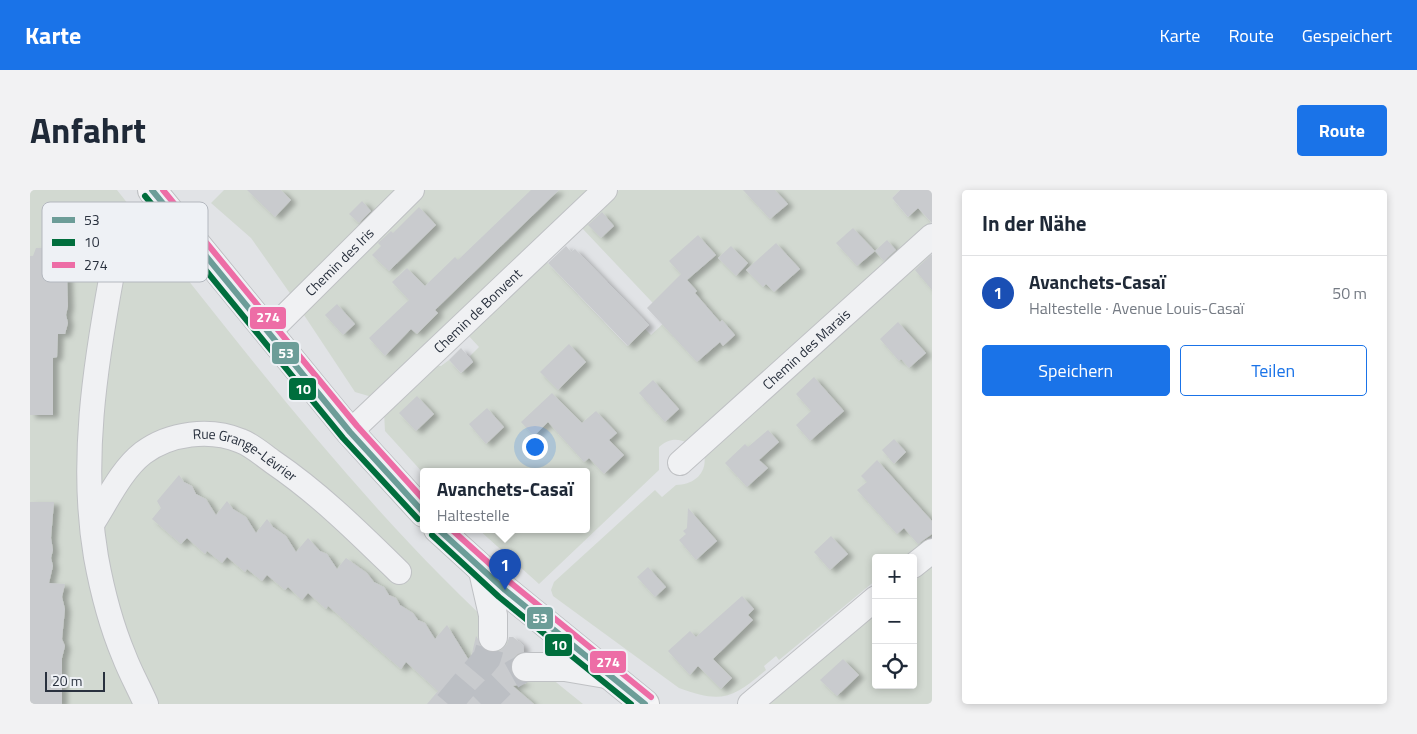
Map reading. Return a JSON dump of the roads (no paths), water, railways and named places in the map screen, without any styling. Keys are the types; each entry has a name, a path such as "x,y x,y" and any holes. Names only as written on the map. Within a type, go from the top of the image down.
{"main road":[{"path":"152,190 162,202"},
{"path":"208,259 350,432 420,509"},
{"path":"442,533 483,571 644,704"}],"street":[{"name":"Chemin des Iris","path":"268,332 412,190"},
{"name":"Chemin de Bonvent","path":"350,432 605,190"},
{"name":"Chemin des Marais","path":"680,463 932,236"},
{"path":"111,282 95,386 89,451 92,524 96,557 106,600 124,656 146,704"},
{"name":"Rue Grange-Lévrier","path":"92,524 132,464 143,453 177,438 196,434 215,435 243,441 318,494 399,572"},
{"path":"917,563 932,550"},
{"path":"483,571 494,615 494,637"},
{"path":"750,704 875,599"},
{"path":"526,667 565,667 606,674"}],"tunnel":[{"path":"448,704 487,658 493,637"},
{"path":"481,704 508,677 526,667"}],"place":[{"name":"Avanchets-Casaï","path":"505,590"}]}
